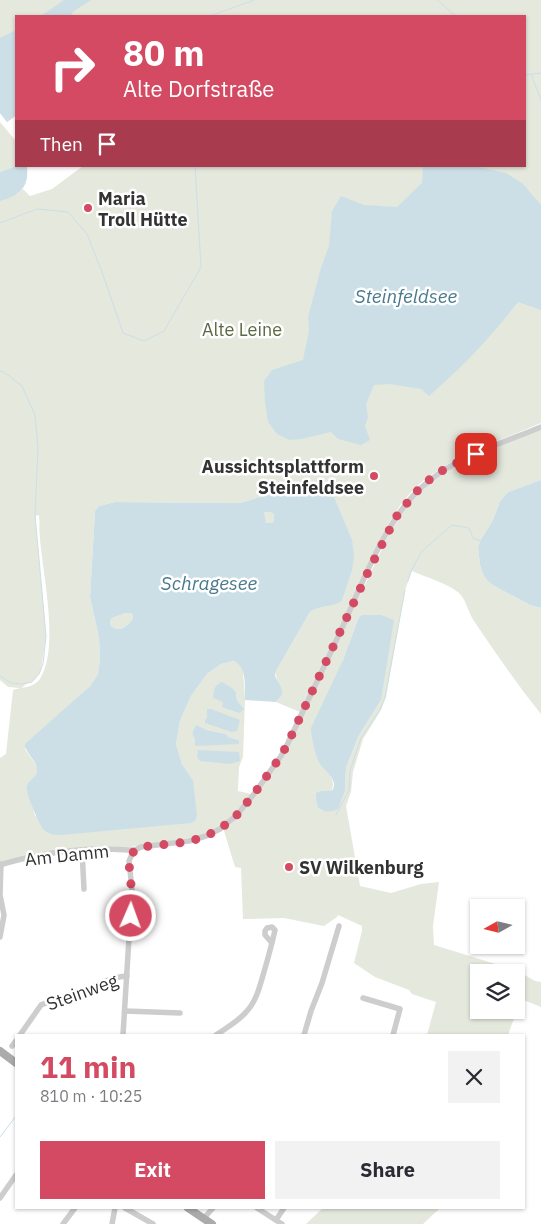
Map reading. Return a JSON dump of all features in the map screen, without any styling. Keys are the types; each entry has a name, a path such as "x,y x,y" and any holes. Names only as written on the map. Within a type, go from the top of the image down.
{"main road":[{"path":"0,1050 15,1063"},
{"path":"190,1209 212,1224"}],"street":[{"name":"Am Damm","path":"1,865 14,860 57,852 136,850 141,847 188,842 220,829 236,816 285,750 376,554 396,517 406,503 429,480 446,468 541,427"},
{"path":"82,850 84,889"},
{"path":"116,850 123,853 129,861"},
{"path":"123,1034 132,889 129,861 130,856 136,850"},
{"path":"0,936 4,912 0,895 1,865"},
{"path":"121,913 131,916"},
{"path":"304,1034 339,926"},
{"path":"217,1034 246,1013 252,1006 272,943"},
{"name":"Steinweg","path":"21,1034 44,1003 62,1000 117,977 127,976"},
{"path":"363,998 400,1009 393,1034"},
{"path":"125,1012 180,1013"},
{"path":"0,1198 15,1176"},
{"path":"63,1224 74,1209"},
{"path":"112,1224 115,1209"},
{"path":"127,1209 153,1224"},
{"path":"204,1218 213,1209"},
{"path":"259,1209 282,1224"},
{"path":"276,1220 283,1209"}],"green space":[{"name":"Alte Leine","path":"0,0 541,0 541,423 483,447 441,468 414,489 403,502 392,517 375,549 300,712 276,702 283,694 276,677 276,671 310,612 342,601 352,571 314,488 286,489 240,503 115,502 99,506 95,511 90,597 99,638 100,659 98,674 90,686 25,749 38,769 35,778 27,785 35,816 193,780 182,764 176,744 180,721 191,696 207,674 221,664 234,661 240,664 243,670 245,700 243,757 239,767 238,791 251,794 234,814 219,827 194,837 0,863 0,758 6,754 13,690 20,688 8,687 0,680 0,182 17,194 23,189 30,196 52,189 82,167 526,167 526,15 15,15 15,117 7,122 0,113","holes":["39,515 48,610 49,647 40,679 33,685 22,688 31,682 41,670 46,636 35,516","218,684 236,692 237,700 244,709","196,726 226,734 228,737 239,740 195,746 192,733"]},
{"path":"0,122 15,140 15,166 0,172"},
{"path":"541,429 541,480 508,492 500,501 493,520 480,541 478,548 483,574 496,587 530,605 541,608 541,714 474,621 460,594 444,584 412,571 405,590 386,697 381,710 363,739 353,772 351,792 346,806 360,886 391,893 421,884 439,882 433,926 434,945 495,964 470,964 470,1019 514,1019 508,1034 427,1034 436,1002 412,994 409,990 375,977 354,963 362,926 338,915 324,926 284,918 243,919 241,868 235,867 224,831 238,818 283,757 389,534 408,505 431,482 447,470 467,460","holes":["358,619 381,700 358,737 346,768 345,790 323,811 318,808 316,801 322,791 331,791 333,784 331,777 321,764 343,660"]},
{"path":"264,513 273,513 273,523 266,523"},
{"path":"132,613 133,618 129,624 121,629 111,626 112,618"},
{"path":"525,975 541,982 541,1007 525,1001"},
{"path":"322,1209 439,1209 423,1224 306,1224"}],"water":[{"path":"64,0 91,0 71,15 42,15"},
{"path":"15,30 15,116 7,122 0,113 0,38"},
{"path":"15,166 27,167 25,185 22,190 0,201 0,172"},
{"name":"Steinfeldsee","path":"423,167 478,167 506,173 523,184 541,205 541,310 518,302 476,351 429,396 421,389 390,384 374,385 366,404 368,417 365,426 370,440 361,445 338,439 331,432 289,440 277,434 268,422 264,381 272,370 303,360 309,331 308,317 329,246 332,211 341,196 364,205 397,207 422,183"},
{"path":"541,480 541,608 530,605 488,581 480,565 478,548 480,541 493,520 500,501 508,492"},
{"name":"Schragesee","path":"314,488 327,492 334,497 352,540 354,555 352,571 342,601 310,612 276,671 275,676 283,694 276,702 245,700 243,673 234,661 221,664 207,674 191,696 180,721 176,744 182,764 193,780 197,816 195,821 191,823 61,835 45,831 35,814 28,794 27,785 36,775 37,770 25,744 90,686 98,674 100,659 99,638 90,597 95,511 99,506 115,502 240,503 286,489","holes":["264,513 273,513 273,523 266,523","132,613 133,618 129,624 121,629 111,626 112,618"]},
{"path":"362,615 381,615 394,620 381,700 358,737 346,768 345,790 338,809 326,811 318,808 316,793 331,791 334,784 315,753 311,728 343,660 358,619"},
{"path":"222,682 236,692 237,700 244,709 239,713 222,707 223,702 213,698 216,686"},
{"path":"207,709 240,720 237,731 232,732 205,723"},
{"path":"196,725 207,730 226,734 228,737 239,740 239,744 195,746 192,733"},
{"path":"198,750 239,752 240,761 230,764 200,761 197,757"}],"waterway":[{"name":"Alte Leine","path":"213,15 254,0"},
{"name":"Alte Leine","path":"437,0 455,15"},
{"name":"Alte Leine","path":"526,75 541,73"},
{"path":"531,74 541,100"},
{"name":"Alte Leine","path":"0,223 37,209 68,212 87,234 123,333 144,341 164,331 201,267 195,167"},
{"name":"Alte Leine","path":"0,371 22,386 35,415 38,448 35,515 46,636 43,664 39,674 32,682 11,683 0,676"},
{"path":"408,581 411,571 422,551 452,525 469,528 473,538 480,541"},
{"path":"336,815 349,790 350,771 361,738 380,710 385,697 405,590"},
{"path":"0,1137 15,1117"}],"place":[{"name":"Maria Troll Hütte","path":"88,208"},
{"name":"Aussichtsplattform Steinfeldsee","path":"374,476"},
{"name":"SV Wilkenburg","path":"289,867"}],"route":[{"path":"131,916 130,856 141,847 188,842 206,836 220,829 236,816 254,794 288,743 369,570 396,517 406,503 429,480 446,468 476,454"}]}
